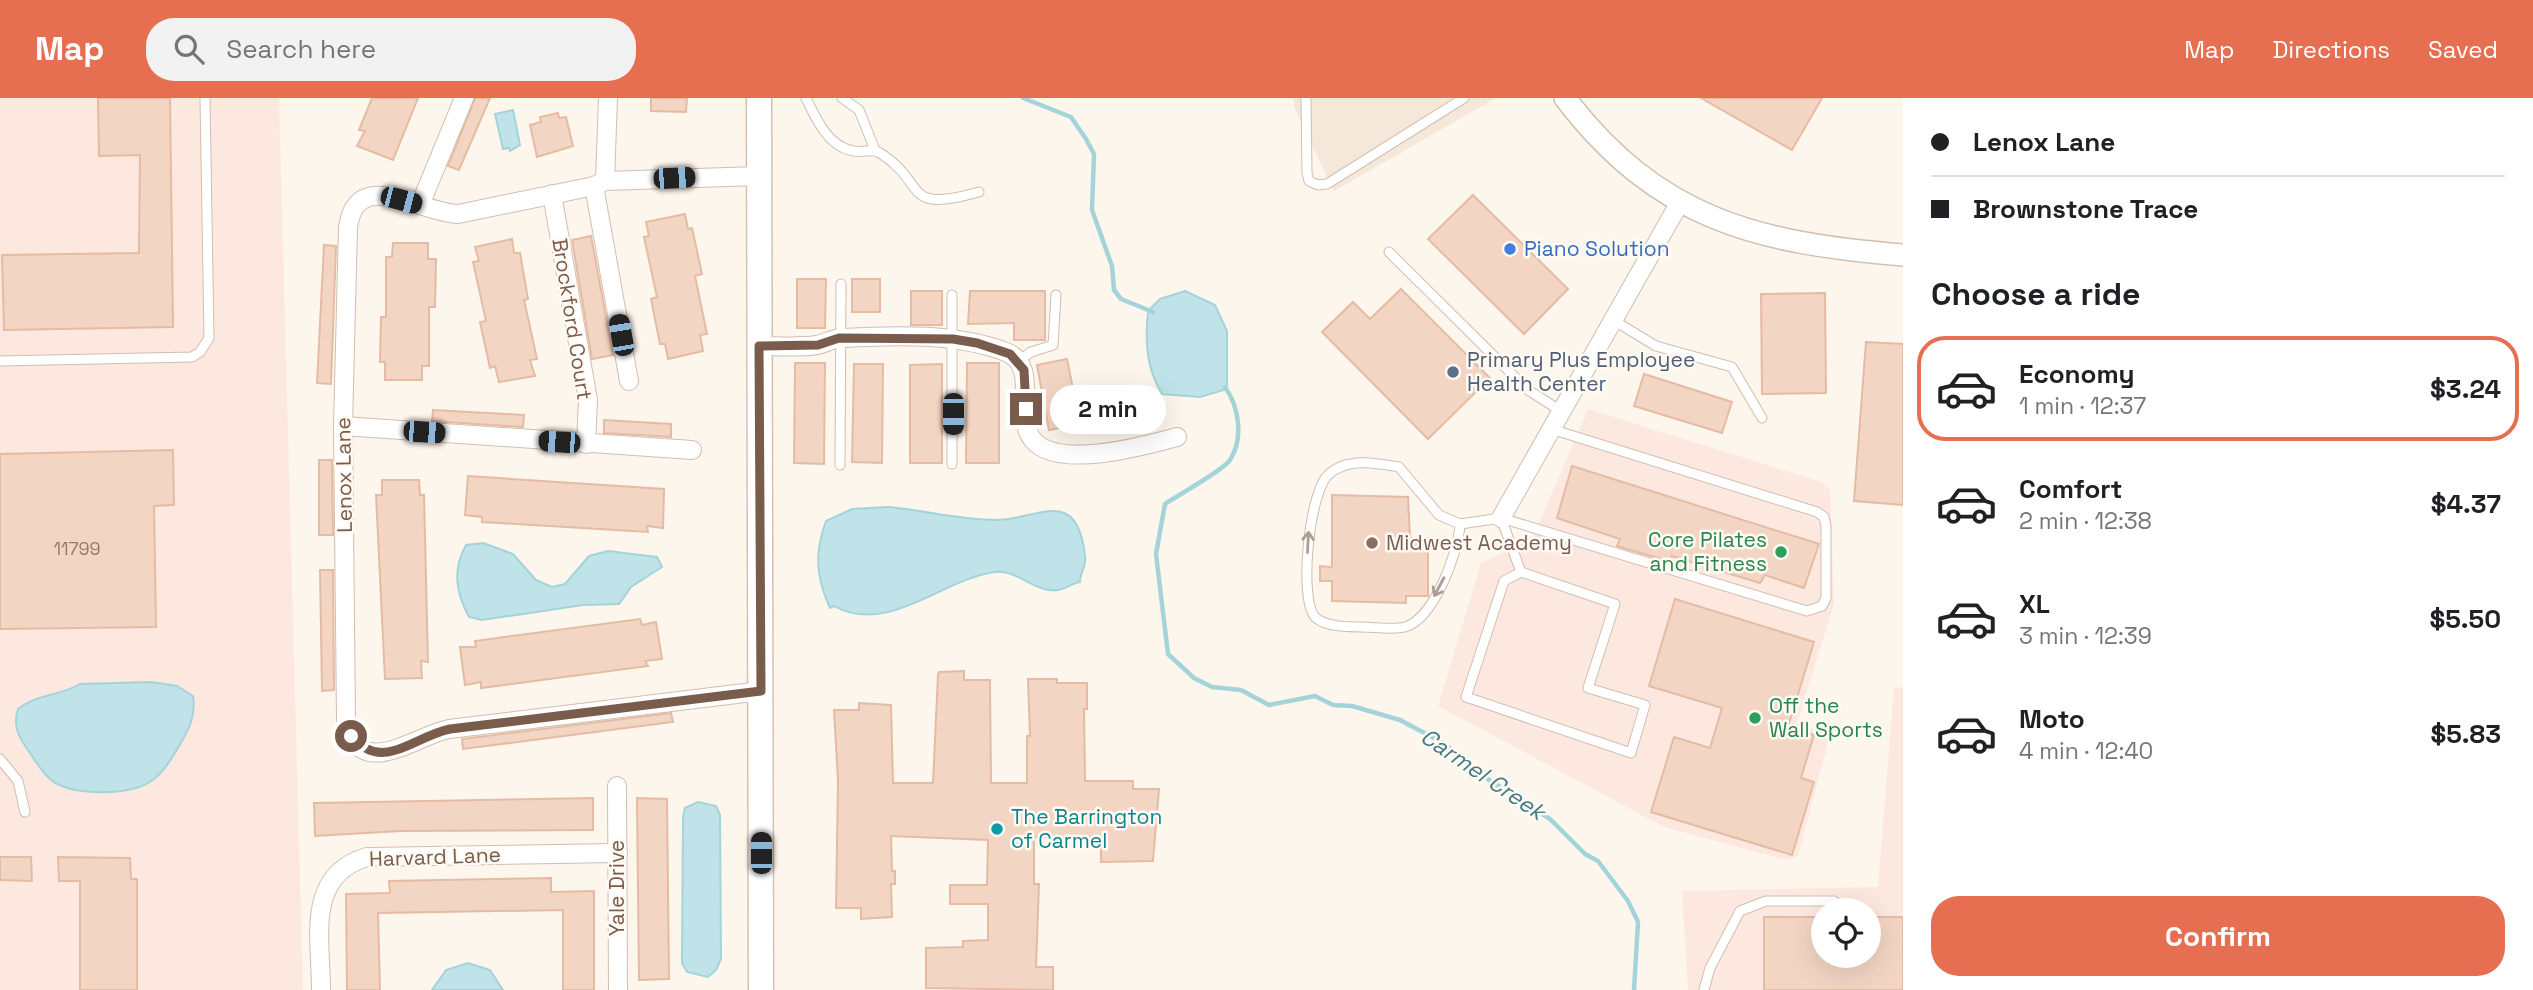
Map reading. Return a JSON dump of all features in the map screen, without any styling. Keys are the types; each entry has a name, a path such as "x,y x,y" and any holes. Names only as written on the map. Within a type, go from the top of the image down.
{"main road":[{"path":"759,98 761,990"}],"street":[{"path":"420,205 464,98"},
{"name":"Brockford Court","path":"608,98 599,183 629,381"},
{"path":"1566,98 1611,150 1644,178 1680,202 1727,224 1770,238 1811,247 1903,255"},
{"name":"Lenox Lane","path":"758,176 599,183 458,214 444,214 420,205 367,195 354,205 350,214 343,426 346,719 351,736 361,748 373,753 390,753 430,733 450,729 761,691"},
{"name":"Brockford Court","path":"552,194 588,401 586,444"},
{"path":"1501,518 1680,202"},
{"path":"759,346 818,345 839,338 953,339 1010,354 1024,370 1028,429 1032,439 1047,450 1070,453 1124,452 1177,437"},
{"path":"343,426 692,450"},
{"name":"Yale Drive","path":"617,786 618,990"},
{"name":"Harvard Lane","path":"321,990 320,908 328,885 347,863 367,857 618,853"}],"lane":[{"path":"0,361 192,357 206,345 205,98"},
{"path":"806,98 817,122 840,149 858,152 875,150"},
{"path":"842,98 859,110 875,150 890,160 914,191 943,202 979,192"},
{"path":"1306,98 1307,173 1309,181 1318,185 1327,184 1464,98"},
{"path":"1389,252 1528,390 1561,411"},
{"path":"840,465 841,284"},
{"path":"952,295 953,464"},
{"path":"1017,362 1031,352 1053,345 1056,295"},
{"path":"1613,320 1656,346 1732,367 1762,418"},
{"path":"1460,524 1460,544 1424,616 1405,627 1344,627 1318,620 1310,610 1307,541 1312,507 1325,477 1336,469 1363,462 1399,467 1438,516 1460,524 1501,518 1807,611 1822,606 1826,598 1826,526 1824,517 1817,512 1551,429"},
{"path":"1501,518 1521,572"},
{"path":"1521,572 1615,604 1588,688 1646,705 1631,753 1466,698 1504,581 1521,572"},
{"path":"0,759 18,781 25,812"},
{"path":"1704,990 1710,968 1740,911 1766,901 1811,901"}],"shaded area":[{"path":"0,98 279,98 303,990 0,990"},
{"path":"1294,98 1496,98 1334,191 1294,107"},
{"path":"1588,409 1822,482 1830,489 1834,604 1797,723 1830,735 1798,856 1786,860 1664,827 1438,706 1481,563 1532,539"},
{"path":"1894,687 1903,688 1903,990 1688,990 1682,891 1878,887"}],"water":[{"path":"513,110 520,145 510,151 509,148 503,149 495,114"},
{"path":"1185,291 1215,305 1227,331 1227,389 1200,397 1162,394 1148,354 1148,311 1160,299"},
{"path":"888,507 982,520 1011,519 1040,512 1064,513 1073,520 1081,534 1085,560 1080,582 1059,590 1050,590 1017,576 995,572 955,584 895,610 874,614 854,613 834,606 830,608 818,565 826,521 852,509"},
{"path":"483,543 513,554 536,580 552,587 565,584 589,556 608,551 657,557 662,567 631,587 619,604 583,605 482,620 469,617 461,599 457,572 466,545"},
{"path":"151,682 177,686 193,696 193,710 186,734 166,767 158,776 139,787 98,792 59,785 42,770 18,733 18,709 33,700 80,684"},
{"path":"698,802 716,806 720,815 721,959 716,970 708,977 687,972 682,963 683,817 685,808"},
{"path":"468,963 490,970 503,990 432,990 446,970"}],"building":[{"path":"98,98 170,98 173,327 4,330 2,255 139,253 140,155 99,156"},
{"path":"372,98 418,98 393,160 357,146 365,131 359,130"},
{"path":"475,98 490,98 459,170 448,166"},
{"path":"651,98 687,98 686,112 651,111"},
{"path":"1701,98 1822,98 1792,150"},
{"path":"558,113 559,118 566,117 573,146 537,157 530,125 541,122 540,117"},
{"path":"1473,195 1568,289 1524,334 1428,239"},
{"path":"685,214 688,229 692,228 702,274 695,276 707,334 700,335 703,351 668,359 665,344 660,344 651,299 657,297 644,237 649,236 646,222"},
{"path":"591,236 613,355 592,359 572,240"},
{"path":"512,239 514,253 520,253 528,299 524,300 537,359 530,360 535,376 499,382 495,366 490,368 480,322 486,321 473,262 479,261 475,247"},
{"path":"393,243 428,243 428,259 436,259 435,307 429,307 429,366 422,366 422,380 385,380 385,362 380,362 381,317 386,317 386,257 392,257"},
{"path":"324,245 336,246 331,384 317,383"},
{"path":"797,279 826,279 825,328 797,328"},
{"path":"852,279 880,279 880,312 852,312"},
{"path":"1401,289 1490,378 1428,439 1322,332 1353,302 1370,319"},
{"path":"911,291 942,291 942,325 911,325"},
{"path":"970,291 1045,291 1045,340 1014,340 1014,323 968,324"},
{"path":"1825,293 1826,393 1762,394 1761,294"},
{"path":"1866,342 1903,344 1903,505 1854,501"},
{"path":"1067,359 1080,424 1049,430 1037,365"},
{"path":"795,363 825,363 824,464 794,463"},
{"path":"967,363 999,363 999,463 966,463"},
{"path":"854,364 883,364 882,463 852,462"},
{"path":"942,364 942,463 910,463 910,365"},
{"path":"1644,374 1732,402 1722,433 1634,406"},
{"path":"433,410 524,415 523,427 432,421"},
{"path":"604,420 671,424 671,437 604,433"},
{"path":"173,450 174,505 154,506 156,627 0,629 0,454"},
{"path":"319,460 332,460 333,535 319,535"},
{"path":"1572,466 1819,544 1804,588 1765,575 1760,583 1672,556 1671,562 1617,546 1620,539 1557,518"},
{"path":"468,476 664,489 663,528 647,526 648,532 482,522 482,517 465,515"},
{"path":"382,480 419,480 420,495 424,495 428,662 421,661 422,678 385,679 376,495 382,495"},
{"path":"1332,495 1408,497 1410,538 1428,538 1428,596 1406,596 1406,603 1332,601 1332,581 1320,581 1320,566 1332,567"},
{"path":"320,570 333,570 334,690 322,691"},
{"name":"Off the Wall Sports","path":"1675,599 1814,642 1788,727 1814,735 1801,778 1814,782 1792,855 1651,812 1674,737 1710,748 1722,708 1649,686"},
{"path":"640,619 642,625 656,622 662,659 645,661 648,666 481,688 481,682 465,685 460,647 476,647 475,641"},
{"name":"The Barrington of Carmel","path":"964,671 964,680 990,680 991,783 1027,783 1027,736 1030,736 1028,679 1057,679 1057,683 1087,683 1087,709 1084,709 1085,781 1133,781 1133,789 1159,789 1153,861 1101,862 1101,837 1034,837 1034,884 1039,884 1036,967 1053,967 1053,990 926,988 926,948 963,947 963,941 988,940 988,904 950,904 950,885 987,885 988,840 891,836 892,871 895,871 895,884 891,884 892,917 861,919 861,908 836,908 838,781 834,710 859,710 859,703 891,705 893,783 933,783 938,675 939,672"},
{"path":"671,713 673,722 463,749 462,739"},
{"path":"593,798 593,830 401,831 315,836 314,803"},
{"path":"637,798 667,799 669,979 639,980"},
{"path":"0,857 31,857 32,881 0,880"},
{"path":"58,857 130,858 131,879 137,879 137,990 80,990 80,881 59,881"},
{"path":"551,878 551,892 594,891 594,990 563,990 563,910 378,913 380,990 347,990 346,894 390,893 389,881"},
{"path":"1764,917 1811,917 1811,968 1881,968 1881,917 1903,917 1903,990 1764,990"}],"waterway":[{"name":"Carmel Creek","path":"1023,98 1071,117 1086,139 1094,154 1092,210 1112,266 1114,290 1121,299 1153,312"},
{"name":"Carmel Creek","path":"1225,387 1234,404 1238,423 1237,442 1230,460 1165,504 1156,554 1168,654 1194,678 1212,687 1241,690 1269,705 1315,696 1333,705 1352,706 1400,720 1445,744 1480,774 1550,819 1585,854 1598,861 1628,901 1638,922 1634,990"}],"place":[{"name":"Piano Solution","path":"1510,249"},
{"name":"Primary Plus Employee Health Center","path":"1453,372"},
{"name":"Midwest Academy","path":"1372,543"},
{"name":"Core Pilates and Fitness","path":"1781,552"},
{"name":"Off the Wall Sports","path":"1755,718"},
{"name":"The Barrington of Carmel","path":"997,829"}],"route":[{"path":"351,736 361,748 383,754 396,751 430,733 450,729 761,691 759,346 818,345 839,338 953,339 977,343 1010,354 1024,370 1026,409"}]}
